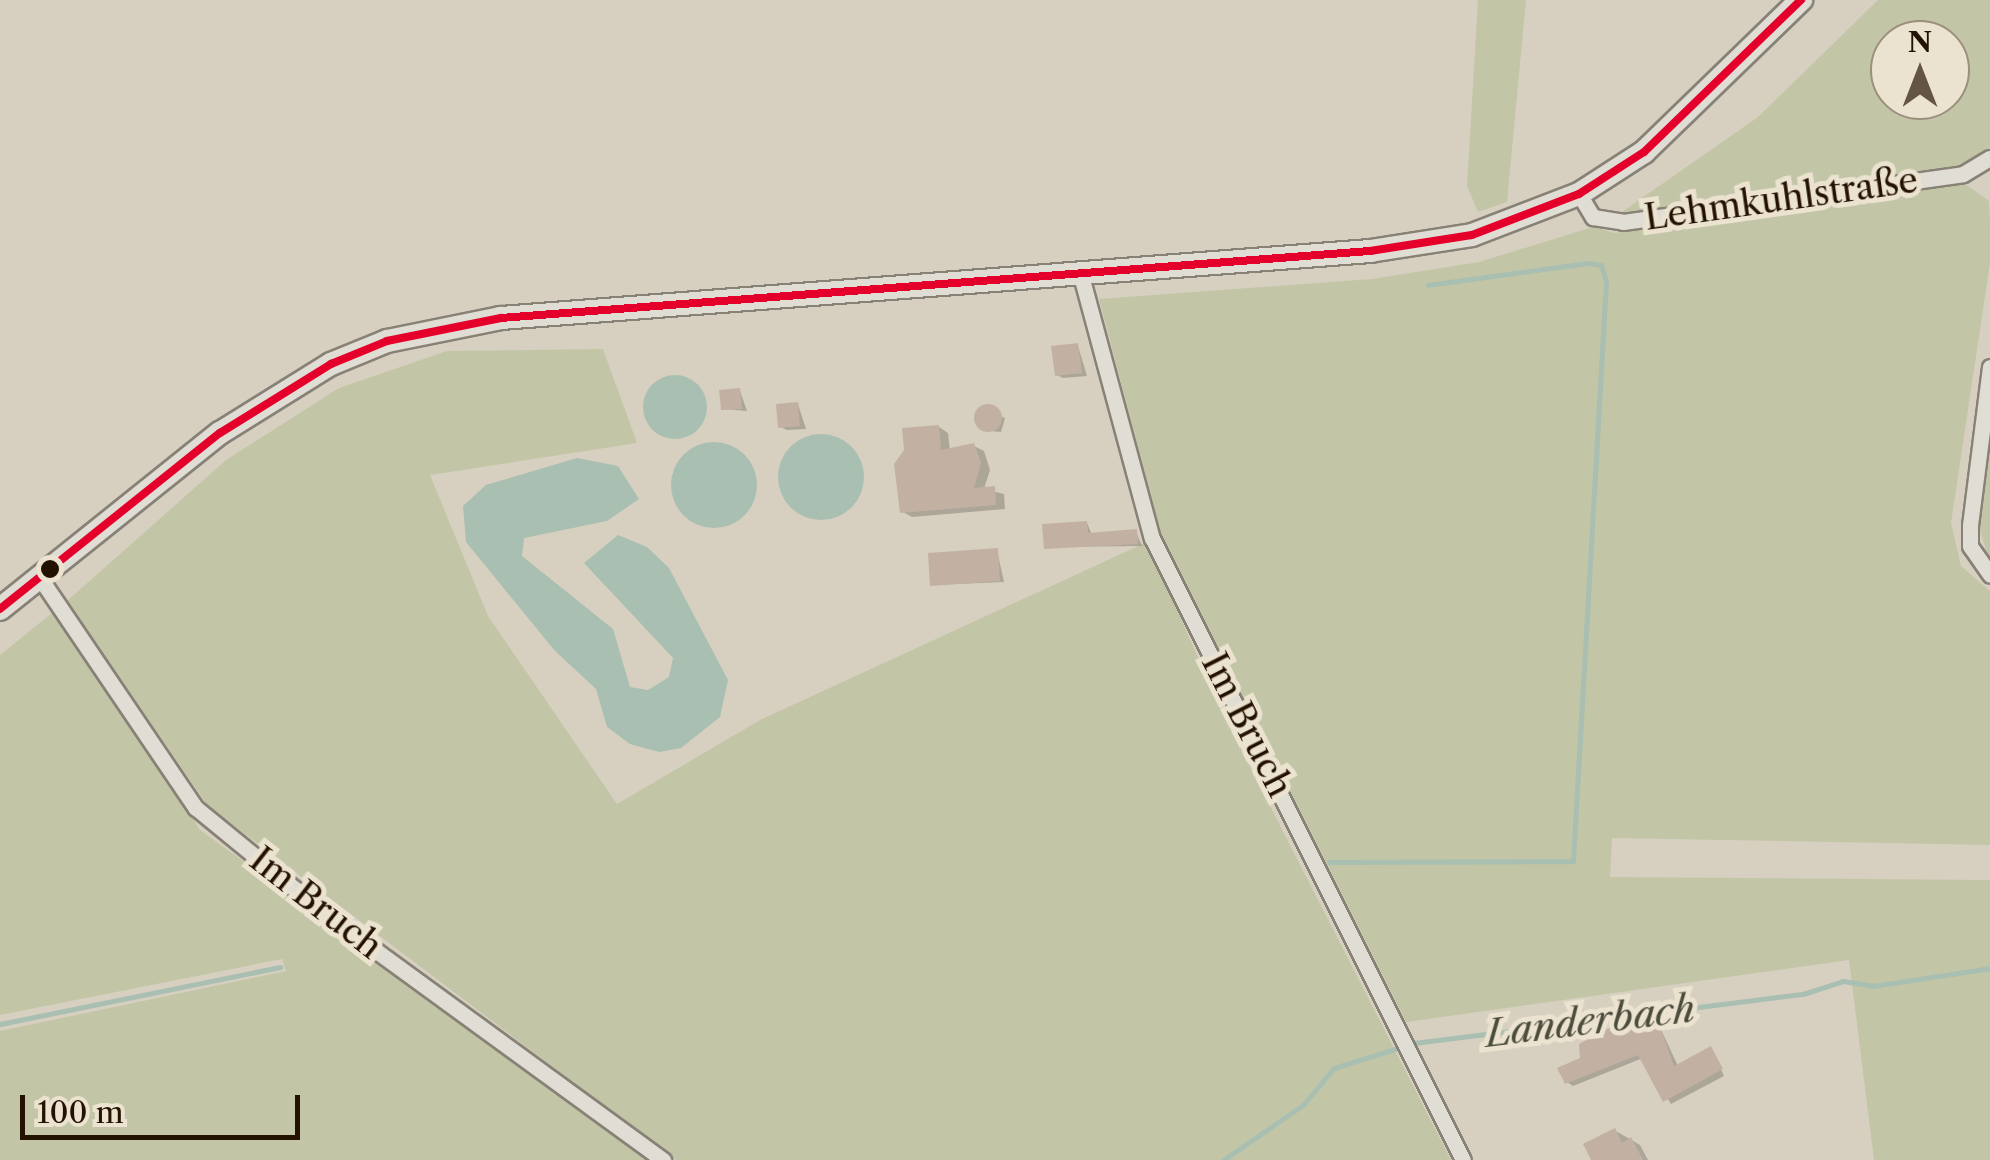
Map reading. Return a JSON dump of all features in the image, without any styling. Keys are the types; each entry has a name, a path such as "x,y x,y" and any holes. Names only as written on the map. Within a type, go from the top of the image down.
{"main road":[{"path":"0,609 260,406 331,364 387,341 501,318 1370,251 1472,235 1579,194 1682,118 1801,0"}],"street":[{"name":"Lehmkuhlstraße","path":"1579,194 1593,216 1623,222 1962,174 1989,160"},
{"name":"Im Bruch","path":"1080,272 1152,538 1463,1160"},
{"path":"1990,367 1970,546 1990,575"},
{"name":"Im Bruch","path":"40,578 196,808 323,912 663,1160"}],"shaded area":[{"path":"1478,0 1526,0 1507,202 1478,212 1467,186"},
{"path":"1878,0 1990,0 1990,148 1982,154 1959,166 1619,214 1758,117"},
{"path":"1961,181 1989,201 1990,218 1990,263 1951,523 1961,566 1990,591 1990,845 1612,838 1610,877 1990,880 1990,1160 1874,1160 1849,960 1406,1022 1161,535 1099,299 1372,279 1479,262 1593,227 1615,233"},
{"path":"603,349 637,443 430,475 488,616 617,804 760,720 1147,542 1222,712 1451,1160 676,1160 208,806 67,601 226,460 339,388 447,351"},
{"path":"675,375 698,384 707,407 698,430 675,439 652,430 643,407 652,384"},
{"path":"821,434 838,437 852,446 861,460 861,494 852,508 838,517 821,520 804,517 790,508 781,494 778,477 781,460 790,446 804,437"},
{"path":"714,442 731,445 745,454 754,468 754,502 745,516 731,525 714,528 697,525 683,516 674,502 671,485 674,468 683,454 697,445"},
{"path":"1990,445 1990,562 1977,522"},
{"path":"577,458 618,466 639,499 607,521 524,538 522,556 613,629 630,687 648,690 669,677 673,658 584,563 618,535 647,547 669,568 728,680 720,717 681,748 659,752 630,744 607,727 596,689 555,651 466,542 463,506 486,485"},
{"path":"57,609 200,830 657,1160 0,1160 0,1031 286,971 282,959 0,1015 0,655"}],"building":[{"path":"1078,343 1082,373 1055,376 1051,346"},
{"path":"740,388 742,409 721,410 719,390"},
{"path":"798,402 800,426 778,428 776,404"},
{"path":"988,404 998,408 1002,418 998,428 988,432 978,428 974,418 978,408"},
{"path":"939,425 941,450 974,443 981,463 974,488 995,486 996,505 900,513 894,464 904,450 902,428"},
{"path":"1087,521 1088,533 1137,529 1138,544 1044,549 1042,524"},
{"path":"998,548 1000,581 930,586 928,553"},
{"path":"1656,1016 1674,1066 1711,1046 1723,1069 1663,1102 1638,1055 1565,1084 1557,1068 1580,1058 1579,1044 1622,1021 1626,1030"},
{"path":"1615,1128 1622,1143 1631,1137 1643,1160 1591,1160 1583,1144"}],"waterway":[{"path":"1329,862 1573,861 1606,281 1601,265 1588,263 1428,285"},
{"path":"0,1024 280,967"},
{"name":"Landerbach","path":"1223,1160 1303,1105 1334,1068 1414,1043 1803,994 1843,981 1873,986 1990,968"}],"transit line":[{"path":"0,609 220,433 331,364 387,341 501,318 1370,251 1472,235 1579,194 1644,152 1801,0"}]}
